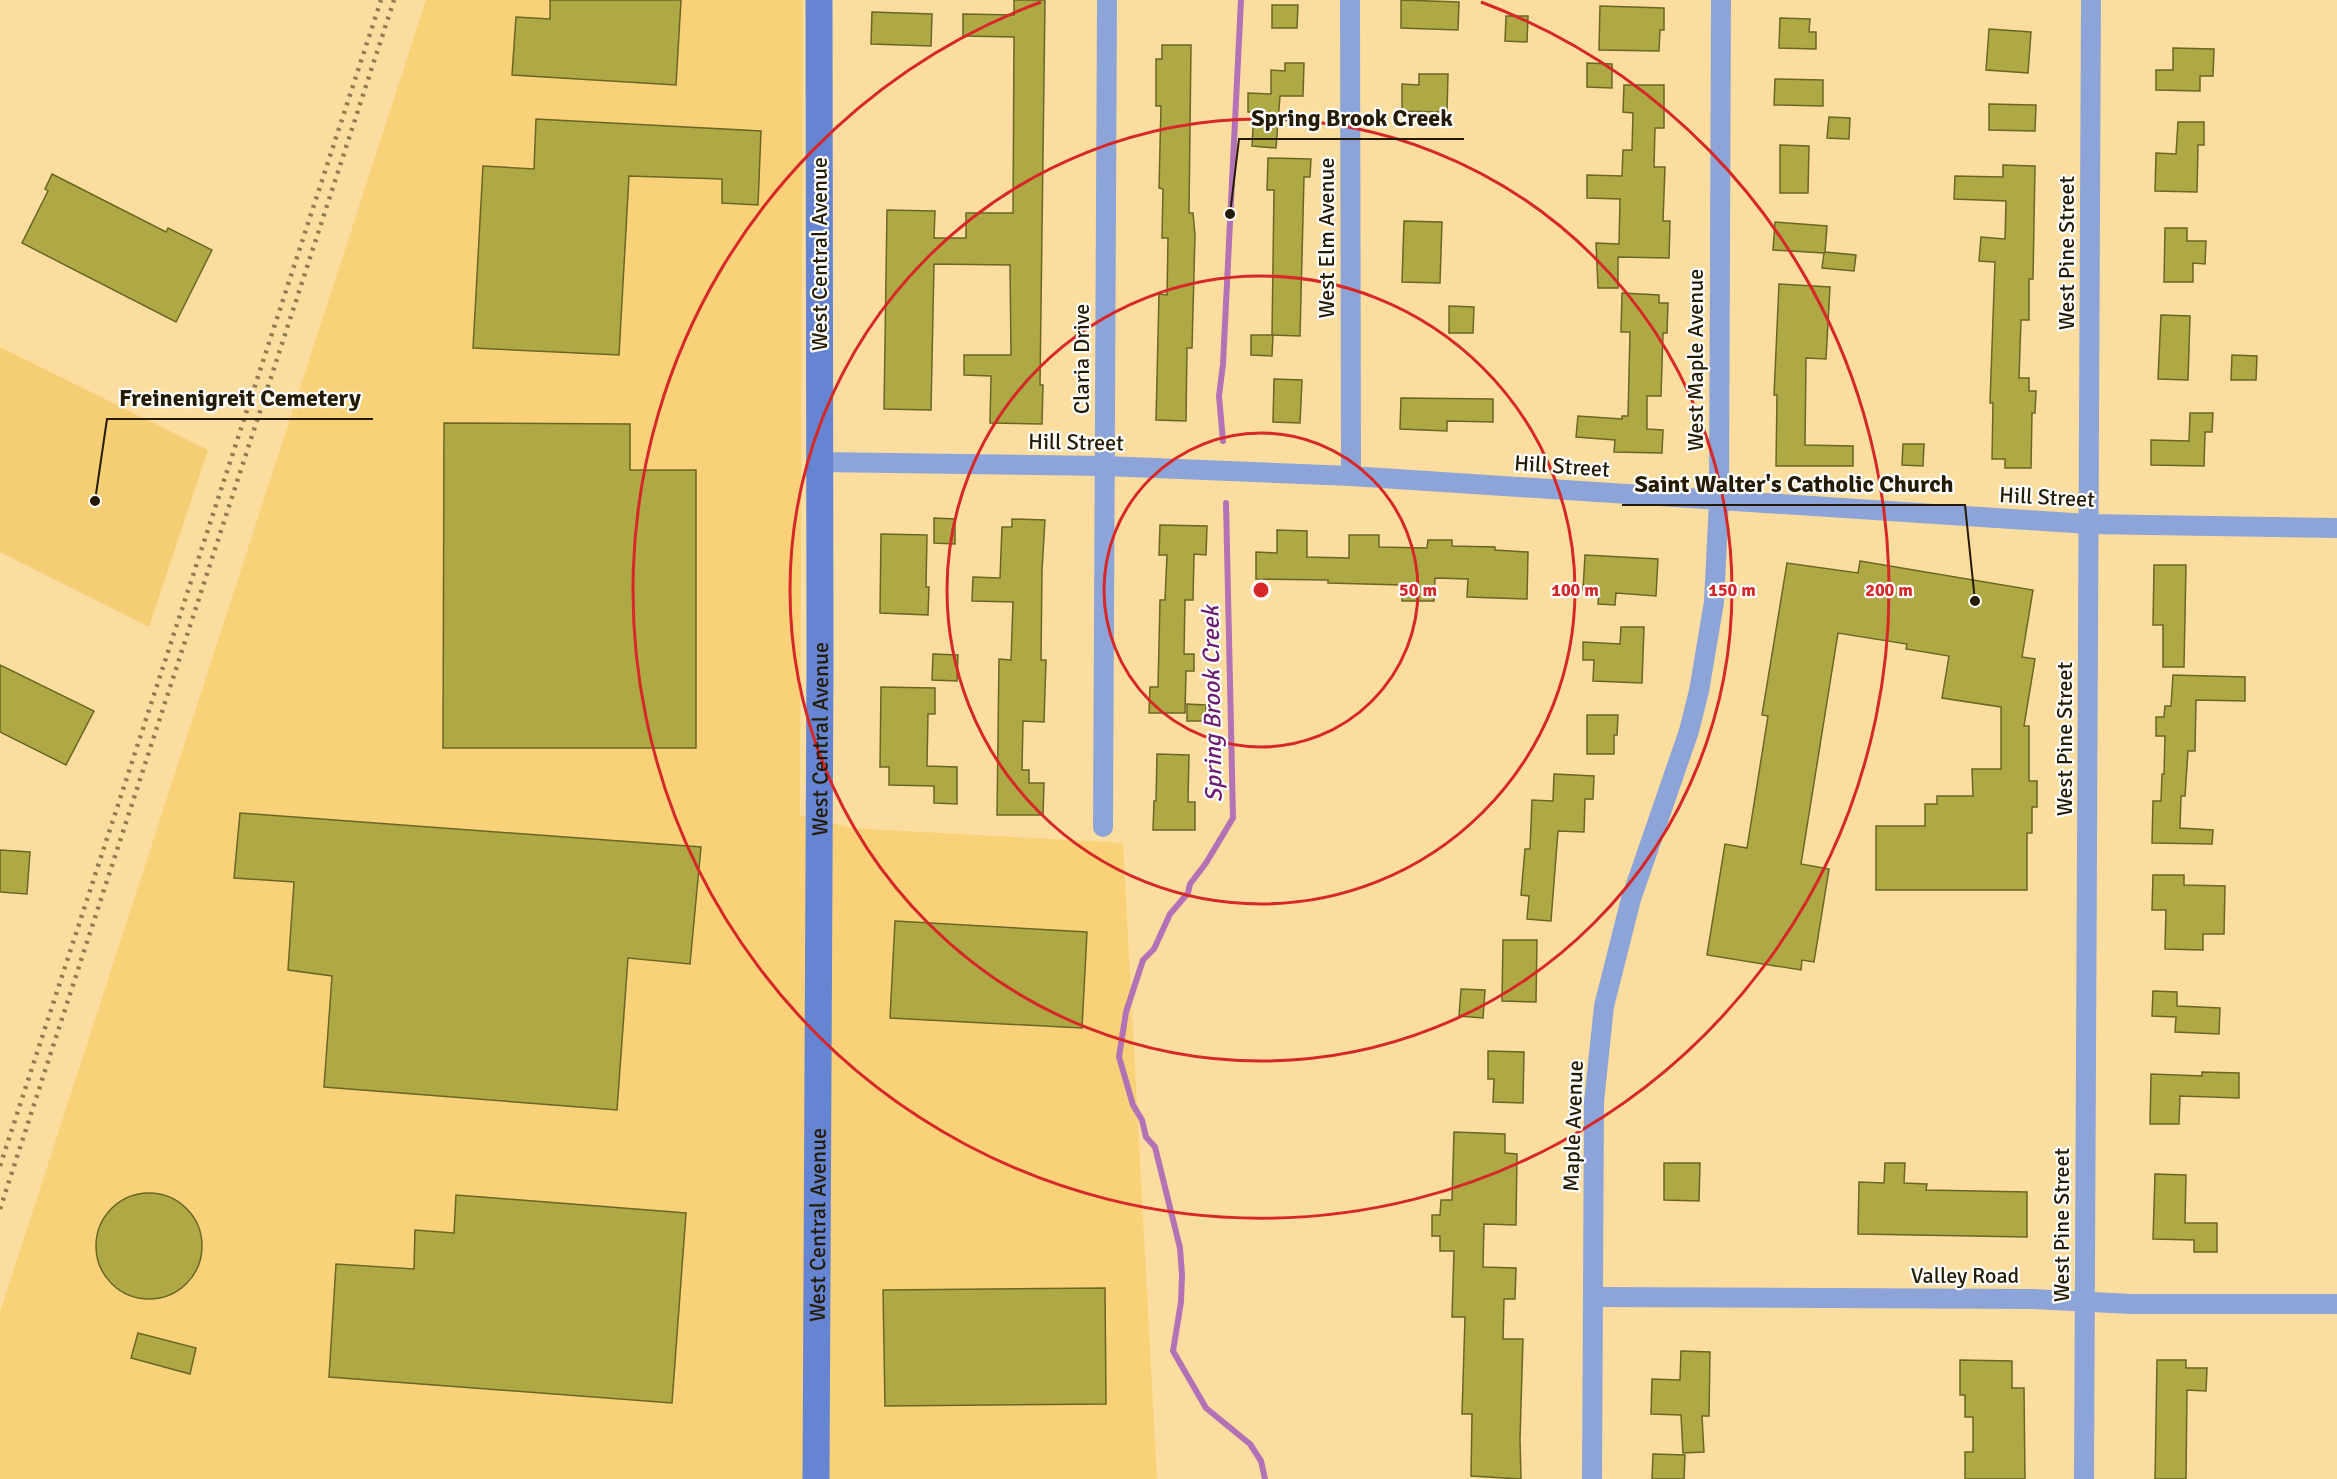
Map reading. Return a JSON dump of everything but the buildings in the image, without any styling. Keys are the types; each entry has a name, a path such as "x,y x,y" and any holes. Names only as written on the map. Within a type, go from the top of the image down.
{"street":[{"name":"West Central Avenue","path":"816,1479 819,0"},
{"name":"Claria Drive","path":"1103,827 1107,0"},
{"name":"West Elm Avenue","path":"1350,0 1351,476"},
{"name":"West Maple Avenue","path":"1670,786 1689,731 1699,691 1714,602 1719,501 1720,0"},
{"name":"West Pine Street","path":"2084,1479 2091,0"},
{"name":"Hill Street","path":"819,462 1105,466 1351,476 2088,524 2337,528"},
{"name":"Maple Avenue","path":"1592,1479 1594,1102 1604,1006 1631,899 1670,786"},
{"name":"Valley Road","path":"1593,1297 2033,1299 2131,1304 2337,1304"}],"shaded area":[{"path":"426,0 803,0 800,815 851,828 1123,843 1157,1479 0,1479 0,1312"},
{"path":"0,347 208,450 149,627 0,552"}],"waterway":[{"name":"Spring Brook Creek","path":"1223,441 1219,396 1223,364 1241,0"},
{"name":"Spring Brook Creek","path":"1226,503 1233,818 1206,863 1190,884 1188,893 1170,914 1154,949 1143,960 1126,1012 1119,1057 1133,1105 1142,1120 1146,1137 1155,1147 1180,1248 1181,1302 1173,1351 1206,1408 1250,1444 1261,1461 1265,1479"}],"railway":[{"path":"0,1166 381,0"},
{"path":"0,1209 394,0"}],"place":[{"name":"Spring Brook Creek","path":"1230,214"},
{"name":"Freinenigreit Cemetery","path":"95,501"},
{"name":"Saint Walter's Catholic Church","path":"1975,601"}]}
